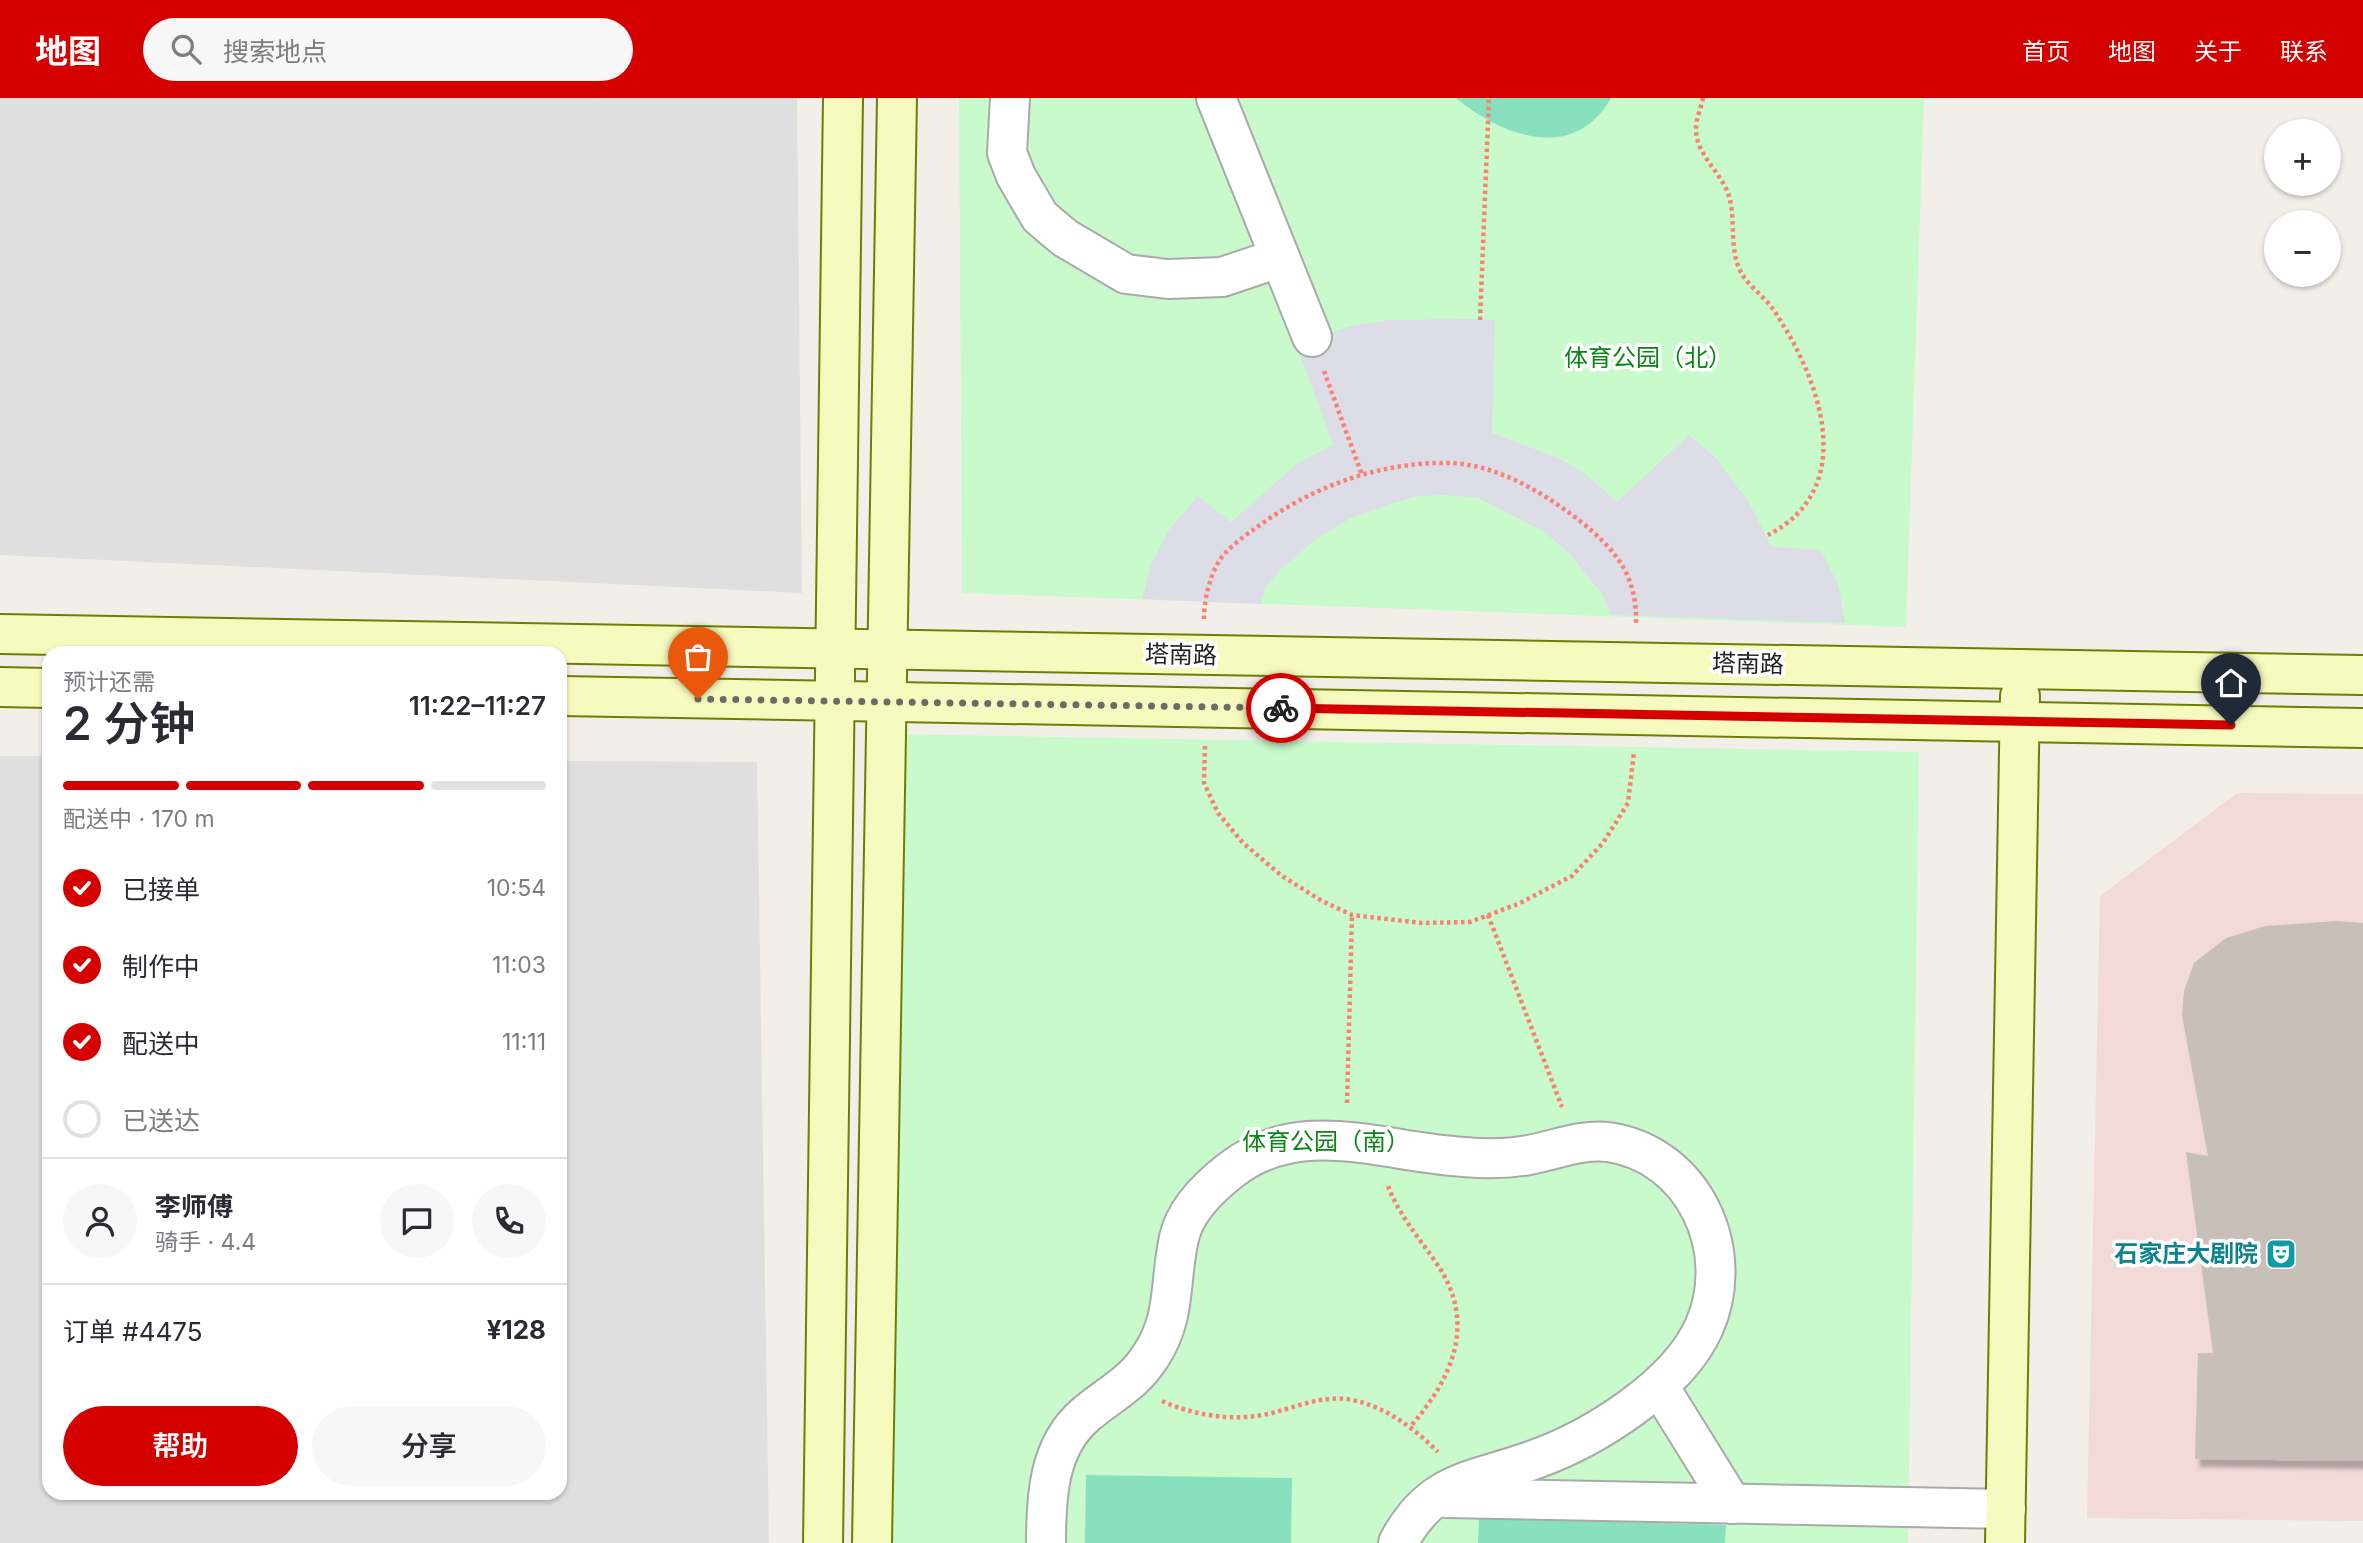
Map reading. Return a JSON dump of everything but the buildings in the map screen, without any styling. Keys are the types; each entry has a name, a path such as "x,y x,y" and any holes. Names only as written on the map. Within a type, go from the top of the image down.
{"main road":[{"path":"823,1543 843,98"},
{"path":"872,1543 898,98"},
{"name":"塔南路","path":"0,634 2363,675"},
{"path":"2005,1526 2020,669"},
{"path":"0,687 42,688"},
{"path":"567,696 2363,728"}],"street":[{"path":"1010,98 1007,153 1040,217 1065,238 1126,274 1168,279 1222,277 1279,258"},
{"path":"1216,98 1312,337"},
{"path":"1046,1543 1046,1498 1050,1475 1060,1451 1085,1415 1127,1385 1143,1369 1161,1342 1172,1309 1179,1237 1191,1209 1232,1169 1276,1145 1302,1140 1346,1140 1459,1157 1498,1159 1530,1155 1575,1143 1605,1142 1626,1146 1655,1158 1680,1179 1703,1213 1717,1252 1715,1291 1703,1329 1660,1388 1573,1442 1538,1459 1444,1490 1408,1525 1398,1543"},
{"path":"1660,1388 1732,1504"},
{"path":"1444,1490 1732,1504 2005,1526"}],"path":[{"path":"1480,320 1489,98"},
{"path":"1703,98 1696,128 1698,142 1703,153 1725,180 1731,202 1737,265 1788,333 1815,394 1821,421 1825,449 1818,482 1804,510 1788,525 1768,535"},
{"path":"1312,337 1362,475"},
{"path":"1203,655 1204,602 1219,561 1273,514 1311,492 1362,475 1401,467 1452,463 1498,473 1554,500 1598,536 1626,567 1636,615 1635,662"},
{"path":"1205,707 1205,783 1218,813 1243,843 1282,876 1322,901 1352,915 1422,923 1470,922 1518,904 1572,876 1603,843 1629,803 1634,770 1634,715"},
{"path":"1346,1140 1352,915"},
{"path":"1488,915 1575,1143"},
{"path":"1386,1147 1386,1179 1391,1193 1416,1238 1437,1265 1451,1293 1457,1322 1456,1352 1444,1384 1412,1426"},
{"path":"1127,1385 1180,1409 1224,1417 1270,1414 1308,1402 1346,1399 1384,1412 1412,1426 1441,1455 1444,1490"}],"shaded area":[{"path":"0,98 797,98 802,593 0,555"},
{"path":"1391,320 1495,320 1492,433 1558,458 1583,472 1617,502 1689,435 1715,457 1748,501 1772,547 1821,550 1839,587 1845,623 1611,615 1603,595 1569,553 1543,531 1478,498 1445,495 1418,496 1349,519 1316,539 1280,570 1266,587 1261,604 1142,599 1151,565 1168,531 1198,496 1231,522 1299,462 1333,445 1296,344 1354,325"},
{"path":"0,756 42,756 42,1500 567,1500 567,761 757,762 769,1543 0,1543"},
{"path":"2237,793 2363,794 2363,1521 2087,1518 2100,896"}],"green space":[{"name":"体育公园（北）","path":"959,98 1924,98 1906,627 962,593"},
{"path":"1456,98 1611,98 1596,118 1578,131 1558,137 1537,137 1495,124"},
{"name":"体育公园（南）","path":"886,734 1919,752 1908,1543 893,1543"},
{"path":"1086,1475 1292,1478 1291,1543 1085,1543"},
{"path":"1479,1518 1726,1525 1725,1543 1478,1543"}],"way so far":[{"path":"698,699 1281,708"}],"place":[{"name":"石家庄大剧院","path":"2281,1254"}],"route":[{"path":"1281,708 2231,725"}]}
